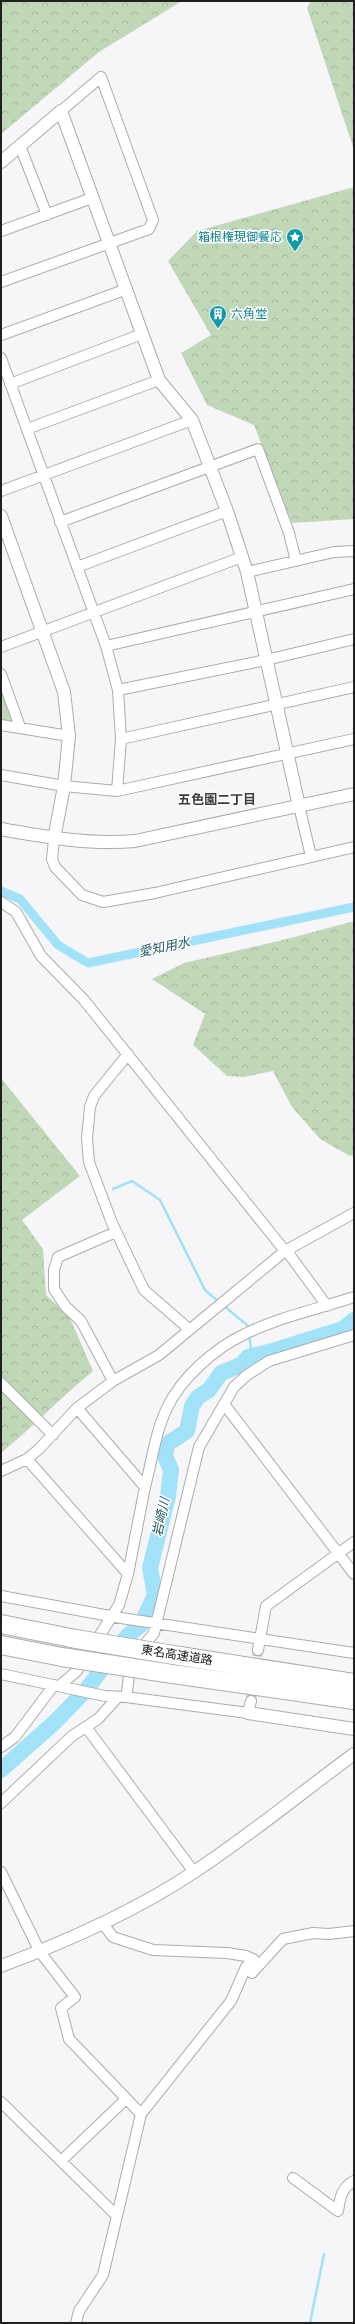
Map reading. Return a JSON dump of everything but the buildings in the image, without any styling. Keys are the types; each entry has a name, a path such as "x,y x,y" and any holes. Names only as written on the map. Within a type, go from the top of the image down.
{"highway":[{"name":"東名高速道路","path":"1,1624 76,1639 354,1683"},
{"name":"東名高速道路","path":"1,1645 62,1657 354,1700"}],"street":[{"path":"1,162 101,77 153,220 149,229 1,282"},
{"path":"61,111 127,289 158,380 192,420 242,557 247,572 311,856"},
{"path":"20,146 47,215"},
{"path":"1,231 92,198"},
{"path":"1,335 127,289"},
{"path":"10,384 142,334"},
{"path":"1,358 106,646 118,690 121,739 117,791"},
{"path":"27,429 158,380"},
{"path":"1,491 192,420"},
{"path":"60,522 258,449 290,533 296,561"},
{"path":"77,567 226,511"},
{"path":"1,516 44,632 64,692 69,736 64,786 54,839 52,859 55,867 82,895 103,902 155,893 354,847"},
{"path":"247,572 334,552 354,551"},
{"path":"1,647 242,557"},
{"path":"106,646 354,589"},
{"path":"118,690 266,660 354,639"},
{"path":"1,674 20,727"},
{"path":"121,739 354,687"},
{"path":"1,724 69,736"},
{"path":"1,775 64,786 117,791 354,739"},
{"path":"1,829 54,839 103,843 135,842 354,794"},
{"path":"1,902 16,912 41,956 84,1000 128,1054 284,1251 289,1254 326,1306"},
{"path":"128,1054 94,1096 90,1107 87,1138 89,1162 116,1232 144,1290 189,1329"},
{"path":"1,1471 27,1459 77,1408 113,1380 159,1355 284,1251 354,1213"},
{"path":"113,1380 81,1321 65,1306 54,1289 54,1270 58,1257 116,1232"},
{"path":"1,1747 15,1737 60,1686 77,1671 117,1617 128,1574 154,1448 166,1409 176,1392 201,1365 244,1334 354,1297"},
{"path":"1,1803 72,1736 86,1727 121,1697 130,1683 130,1671 138,1654 154,1633 151,1622 198,1453 224,1404 238,1383 269,1361 354,1335"},
{"path":"1,1383 53,1434"},
{"path":"224,1404 354,1574"},
{"path":"77,1408 145,1487"},
{"path":"27,1459 128,1574"},
{"path":"258,1650 266,1606 354,1542"},
{"path":"1,1596 117,1617 354,1654"},
{"path":"1,1674 104,1696 250,1707 354,1729"},
{"path":"86,1727 194,1872"},
{"path":"1,1966 40,1952 103,1924 194,1872 354,1754"},
{"path":"1,1872 40,1952 75,1997 60,2008 68,2039 125,2100 141,2114"},
{"path":"103,1924 113,1937 153,1950 227,1952 255,1961"},
{"path":"76,2323 80,2311 103,2275 141,2114 231,2001 246,1967 286,1937 313,1933 329,1934 354,1931"},
{"path":"252,1973 255,1961"},
{"path":"61,2162 125,2100"},
{"path":"1,2102 116,2215"},
{"path":"293,2178 338,2211 341,2194 346,2185 354,2181"}],"green space":[{"path":"1,1 182,1 99,52 1,134"},
{"path":"311,1 354,1 354,150 307,8"},
{"path":"354,187 354,519 292,523 254,425 207,405 181,353 211,335 168,261 197,231"},
{"path":"1,681 16,724 1,721"},
{"path":"354,921 354,1155 350,1156 320,1139 292,1107 273,1071 243,1077 227,1076 193,1045 205,1014 152,979 184,963 287,939"},
{"path":"1,1078 80,1176 22,1220 43,1249 46,1295 69,1316 93,1371 1,1453"}],"waterway":[{"name":"愛知用水","path":"1,891 20,899 58,945 88,963 354,907"},
{"path":"113,1189 132,1181 160,1200 205,1290 219,1302"},
{"path":"223,1305 248,1326 248,1331"},
{"name":"岩崎川","path":"1,1770 55,1722 86,1690 127,1636 141,1625 155,1595 150,1568 168,1496 171,1470 165,1456 167,1444 187,1431 192,1406 198,1397 209,1390 221,1373 241,1365 248,1357 276,1350 343,1329 354,1320"},
{"path":"248,1357 251,1348 249,1335"},
{"path":"310,2323 324,2254"}],"tunnel":[{"path":"251,1701 258,1650"}],"place":[{"name":"箱根権現御餐応","path":"295,252"},
{"name":"六角堂","path":"218,329"}],"district":[{"name":"五色園二丁目","path":"217,799"}]}
